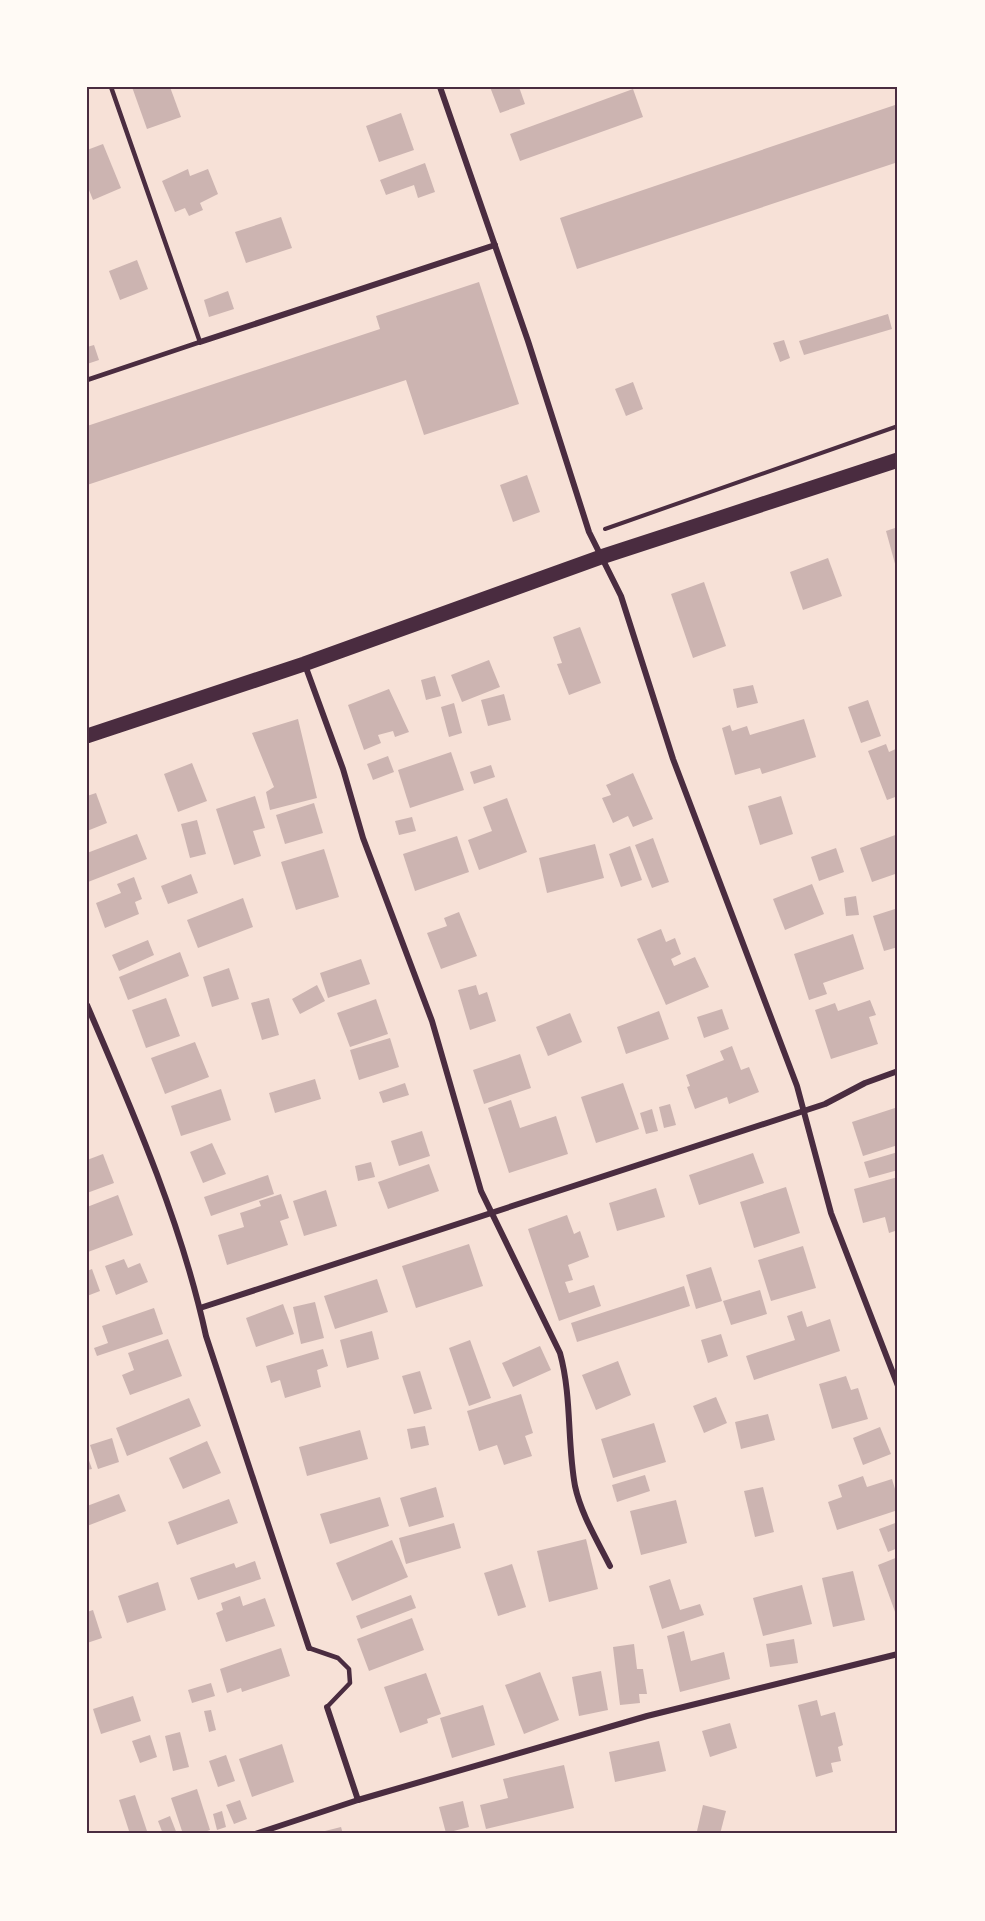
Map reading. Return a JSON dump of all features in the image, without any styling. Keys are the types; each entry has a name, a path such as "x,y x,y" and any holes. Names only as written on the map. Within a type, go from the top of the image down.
{"main road":[{"path":"87,736 304,664 601,557 898,460"}],"street":[{"path":"440,87 495,244 589,532 621,596 673,759 804,1110 831,1213 898,1386"},
{"path":"200,342 495,244"},
{"path":"304,664 343,769 363,838 432,1021 490,1214 549,1325 560,1353 567,1381 575,1486 584,1513 610,1566"},
{"path":"87,1005 142,1133 309,1648"},
{"path":"200,1308 825,1104 865,1083 898,1071"},
{"path":"255,1834 358,1800 646,1716 898,1654"},
{"path":"327,1707 358,1800"}],"lane":[{"path":"87,380 200,342 111,87"},
{"path":"309,1648 338,1658 349,1669 350,1683 327,1707"}],"path":[{"path":"589,532 614,526 898,426"}],"building":[{"path":"132,87 170,87 181,117 147,129"},
{"path":"490,87 519,87 525,104 500,113"},
{"path":"633,89 643,117 520,161 510,134"},
{"path":"898,104 898,162 577,269 560,218"},
{"path":"401,113 414,150 379,162 366,126"},
{"path":"103,144 121,188 93,200 87,185 87,150"},
{"path":"425,163 435,192 418,198 414,185 386,195 380,180"},
{"path":"188,169 190,176 208,169 218,194 200,203 203,210 189,216 185,208 175,212 162,181"},
{"path":"281,217 292,248 246,263 235,232"},
{"path":"137,260 148,289 120,300 109,271"},
{"path":"479,282 519,404 424,435 406,380 87,485 87,426 380,329 376,316"},
{"path":"228,291 234,309 209,317 204,300"},
{"path":"888,314 892,329 804,355 799,341"},
{"path":"784,340 790,358 780,362 773,343"},
{"path":"94,345 99,360 87,364 87,347"},
{"path":"633,382 643,409 626,416 615,389"},
{"path":"527,475 540,512 513,522 500,485"},
{"path":"898,527 898,571 897,571 886,531"},
{"path":"828,558 842,596 803,610 790,572"},
{"path":"704,582 726,646 693,658 671,594"},
{"path":"580,627 601,683 569,695 557,664 562,663 553,637"},
{"path":"489,660 500,687 462,702 451,675"},
{"path":"435,676 441,696 426,700 421,680"},
{"path":"753,685 758,703 737,708 733,689"},
{"path":"389,689 409,732 395,737 393,731 378,735 381,743 364,750 348,705"},
{"path":"504,694 511,720 488,726 481,700"},
{"path":"868,700 881,736 861,743 848,707"},
{"path":"454,703 462,733 449,737 441,707"},
{"path":"298,719 317,798 270,810 266,792 274,787 252,733"},
{"path":"804,719 816,757 762,774 760,768 735,775 722,728 730,725 732,731 747,726 750,735"},
{"path":"886,744 889,752 898,748 898,796 887,800 868,751"},
{"path":"451,752 464,790 410,808 398,770"},
{"path":"388,756 394,772 373,780 367,764"},
{"path":"192,763 207,801 178,812 164,774"},
{"path":"491,765 495,777 474,784 470,772"},
{"path":"633,773 653,819 633,827 628,816 613,823 602,798 611,795 606,785"},
{"path":"96,793 107,823 87,831 87,796"},
{"path":"255,796 265,828 253,831 261,856 234,865 216,809"},
{"path":"781,796 793,834 760,845 748,806"},
{"path":"507,798 527,852 479,870 468,840 492,831 483,807"},
{"path":"314,803 323,833 285,844 276,815"},
{"path":"412,817 416,831 399,835 395,821"},
{"path":"197,820 206,854 190,858 181,824"},
{"path":"137,834 147,859 88,882 87,853"},
{"path":"898,834 898,873 872,882 860,848"},
{"path":"457,836 469,872 415,891 403,854"},
{"path":"653,838 669,882 652,888 635,845"},
{"path":"595,844 604,878 547,893 539,858"},
{"path":"630,846 642,880 621,887 609,854"},
{"path":"836,848 844,872 819,881 811,857"},
{"path":"324,849 339,897 296,910 281,862"},
{"path":"191,874 198,893 168,904 161,886"},
{"path":"134,877 142,899 135,902 139,914 105,928 96,903 121,893 117,884"},
{"path":"812,884 824,914 785,930 773,899"},
{"path":"856,896 859,915 846,916 844,898"},
{"path":"243,898 253,927 198,948 187,920"},
{"path":"895,909 898,918 898,947 884,951 873,916"},
{"path":"459,912 477,956 441,969 427,933 447,926 444,918"},
{"path":"661,929 666,942 675,938 681,954 671,959 674,966 695,957 709,987 666,1005 637,939"},
{"path":"853,934 864,969 823,983 827,994 809,1000 794,954"},
{"path":"148,940 154,955 119,971 112,955"},
{"path":"180,952 189,976 128,1000 119,977"},
{"path":"361,959 370,984 328,998 320,973"},
{"path":"229,968 239,999 212,1007 203,977"},
{"path":"317,985 325,1001 300,1014 292,999"},
{"path":"476,985 479,995 487,992 496,1021 470,1030 458,990"},
{"path":"166,998 180,1036 146,1048 132,1010"},
{"path":"269,998 279,1035 262,1040 251,1003"},
{"path":"376,999 388,1034 350,1047 337,1013"},
{"path":"870,1000 876,1015 869,1017 878,1044 831,1059 815,1010 835,1003 838,1011"},
{"path":"722,1009 729,1029 704,1038 697,1017"},
{"path":"659,1011 669,1039 626,1054 617,1027"},
{"path":"570,1013 582,1042 548,1056 536,1027"},
{"path":"390,1038 399,1067 359,1080 350,1050"},
{"path":"195,1042 209,1077 165,1094 151,1058"},
{"path":"732,1046 741,1070 749,1067 759,1092 729,1104 727,1097 695,1109 687,1087 690,1086 686,1075 724,1060 720,1051"},
{"path":"520,1054 531,1088 484,1104 473,1070"},
{"path":"315,1079 321,1099 275,1113 269,1093"},
{"path":"405,1083 409,1095 383,1103 379,1092"},
{"path":"623,1083 639,1129 596,1143 581,1097"},
{"path":"221,1089 231,1120 181,1136 171,1106"},
{"path":"511,1100 520,1128 556,1116 568,1154 509,1173 488,1108"},
{"path":"670,1104 676,1125 664,1128 659,1107"},
{"path":"898,1107 898,1145 863,1156 852,1122"},
{"path":"652,1109 658,1131 646,1134 640,1113"},
{"path":"422,1131 430,1156 399,1166 391,1141"},
{"path":"212,1143 226,1174 203,1183 190,1152"},
{"path":"898,1152 898,1170 869,1178 864,1162"},
{"path":"753,1153 764,1183 699,1205 689,1175"},
{"path":"103,1154 114,1183 87,1193 87,1160"},
{"path":"371,1162 375,1177 358,1181 355,1166"},
{"path":"429,1164 439,1191 388,1209 378,1182"},
{"path":"268,1175 274,1194 211,1216 204,1197"},
{"path":"898,1177 898,1230 889,1233 885,1217 863,1223 854,1189"},
{"path":"786,1187 800,1233 754,1248 740,1202"},
{"path":"656,1188 665,1217 617,1231 609,1203"},
{"path":"326,1190 337,1226 304,1236 293,1201"},
{"path":"281,1194 289,1218 280,1221 288,1245 227,1265 218,1235 244,1227 240,1213 261,1206 259,1201"},
{"path":"118,1195 133,1235 88,1252 87,1207"},
{"path":"567,1215 574,1234 580,1231 589,1257 568,1265 573,1280 565,1282 569,1293 594,1285 601,1306 559,1321 528,1229"},
{"path":"469,1244 483,1286 416,1308 402,1266"},
{"path":"803,1246 816,1288 771,1301 758,1260"},
{"path":"124,1259 128,1268 140,1263 148,1282 116,1295 105,1266"},
{"path":"711,1267 722,1301 696,1309 686,1275"},
{"path":"92,1269 100,1291 87,1296 87,1271"},
{"path":"377,1279 388,1312 335,1329 324,1296"},
{"path":"684,1286 690,1306 577,1342 571,1323"},
{"path":"760,1290 767,1314 731,1325 723,1301"},
{"path":"315,1302 324,1338 301,1344 293,1307"},
{"path":"283,1304 294,1334 256,1347 246,1318"},
{"path":"154,1308 163,1334 97,1356 94,1348 108,1343 102,1326"},
{"path":"802,1311 807,1327 830,1319 840,1351 754,1380 746,1356 795,1340 787,1316"},
{"path":"372,1331 379,1359 347,1368 340,1340"},
{"path":"721,1334 728,1356 708,1363 701,1340"},
{"path":"168,1339 182,1376 130,1395 122,1375 134,1370 128,1353"},
{"path":"470,1340 491,1398 469,1406 449,1348"},
{"path":"540,1346 551,1370 513,1387 502,1363"},
{"path":"323,1349 328,1366 317,1370 321,1387 285,1398 280,1380 271,1383 266,1366"},
{"path":"618,1361 631,1395 596,1410 582,1375"},
{"path":"420,1371 432,1409 414,1414 402,1376"},
{"path":"846,1376 851,1390 858,1388 868,1419 832,1429 819,1384"},
{"path":"521,1394 533,1433 525,1436 532,1456 504,1465 497,1445 479,1451 467,1411"},
{"path":"716,1397 727,1423 704,1433 693,1406"},
{"path":"189,1398 201,1426 127,1456 116,1428"},
{"path":"768,1414 775,1440 741,1449 735,1422"},
{"path":"654,1423 666,1462 613,1478 601,1439"},
{"path":"425,1426 429,1445 411,1449 407,1429"},
{"path":"880,1427 891,1454 863,1465 853,1438"},
{"path":"360,1430 368,1459 307,1476 299,1447"},
{"path":"112,1438 119,1462 98,1469 90,1445"},
{"path":"207,1441 221,1473 183,1489 169,1458"},
{"path":"87,1455 92,1469 87,1470"},
{"path":"645,1475 650,1491 617,1502 612,1485"},
{"path":"863,1476 867,1487 892,1479 898,1499 898,1510 837,1530 828,1502 842,1497 838,1485"},
{"path":"436,1487 444,1517 409,1527 400,1498"},
{"path":"763,1487 774,1532 755,1537 744,1491"},
{"path":"119,1494 126,1511 87,1526 87,1506"},
{"path":"380,1497 389,1526 330,1544 320,1514"},
{"path":"229,1499 238,1523 177,1545 168,1522"},
{"path":"676,1500 687,1543 641,1555 630,1511"},
{"path":"898,1522 898,1548 888,1552 879,1529"},
{"path":"454,1523 461,1548 406,1564 399,1538"},
{"path":"586,1539 598,1589 549,1602 537,1551"},
{"path":"392,1540 408,1577 352,1601 336,1563"},
{"path":"898,1557 898,1620 878,1565"},
{"path":"255,1561 261,1579 198,1600 190,1578 234,1563 236,1568"},
{"path":"512,1564 526,1607 498,1616 484,1573"},
{"path":"853,1571 865,1620 833,1627 822,1578"},
{"path":"670,1579 680,1610 700,1604 704,1615 662,1629 649,1586"},
{"path":"158,1582 166,1610 127,1623 118,1596"},
{"path":"802,1585 812,1624 763,1636 753,1598"},
{"path":"411,1595 416,1608 361,1629 356,1616"},
{"path":"240,1596 243,1606 265,1598 275,1626 226,1642 216,1613 223,1610 221,1603"},
{"path":"93,1610 102,1638 87,1643 87,1612"},
{"path":"412,1618 424,1650 369,1671 357,1639"},
{"path":"684,1631 691,1661 724,1652 730,1679 680,1692 667,1636"},
{"path":"794,1639 798,1663 770,1667 766,1644"},
{"path":"634,1644 637,1669 643,1669 647,1694 639,1694 640,1703 620,1705 613,1647"},
{"path":"281,1648 290,1676 242,1692 241,1688 227,1693 220,1669"},
{"path":"601,1671 608,1710 579,1716 572,1677"},
{"path":"540,1672 559,1720 524,1734 505,1685"},
{"path":"426,1673 441,1714 427,1719 428,1723 400,1733 384,1687"},
{"path":"211,1683 215,1696 192,1703 188,1690"},
{"path":"133,1696 141,1721 101,1734 93,1709"},
{"path":"817,1700 821,1716 835,1712 843,1745 838,1747 841,1761 831,1763 833,1772 816,1777 798,1705"},
{"path":"483,1705 495,1745 452,1758 440,1718"},
{"path":"211,1710 216,1730 209,1732 204,1711"},
{"path":"730,1723 737,1748 710,1757 702,1731"},
{"path":"180,1732 189,1767 173,1771 165,1736"},
{"path":"150,1735 157,1757 140,1763 132,1741"},
{"path":"659,1741 666,1771 615,1782 609,1752"},
{"path":"282,1744 294,1782 252,1797 239,1759"},
{"path":"226,1755 235,1781 218,1787 209,1761"},
{"path":"564,1765 574,1808 486,1829 480,1805 508,1798 503,1779"},
{"path":"197,1789 210,1830 199,1834 183,1834 171,1798"},
{"path":"135,1795 148,1834 130,1834 119,1800"},
{"path":"240,1800 247,1819 234,1824 226,1805"},
{"path":"463,1801 469,1827 446,1833 439,1807"},
{"path":"703,1805 726,1811 720,1834 697,1831"},
{"path":"222,1811 226,1827 217,1830 213,1814"},
{"path":"170,1816 177,1834 163,1834 158,1821"},
{"path":"341,1827 343,1834 317,1834 317,1833"}]}
